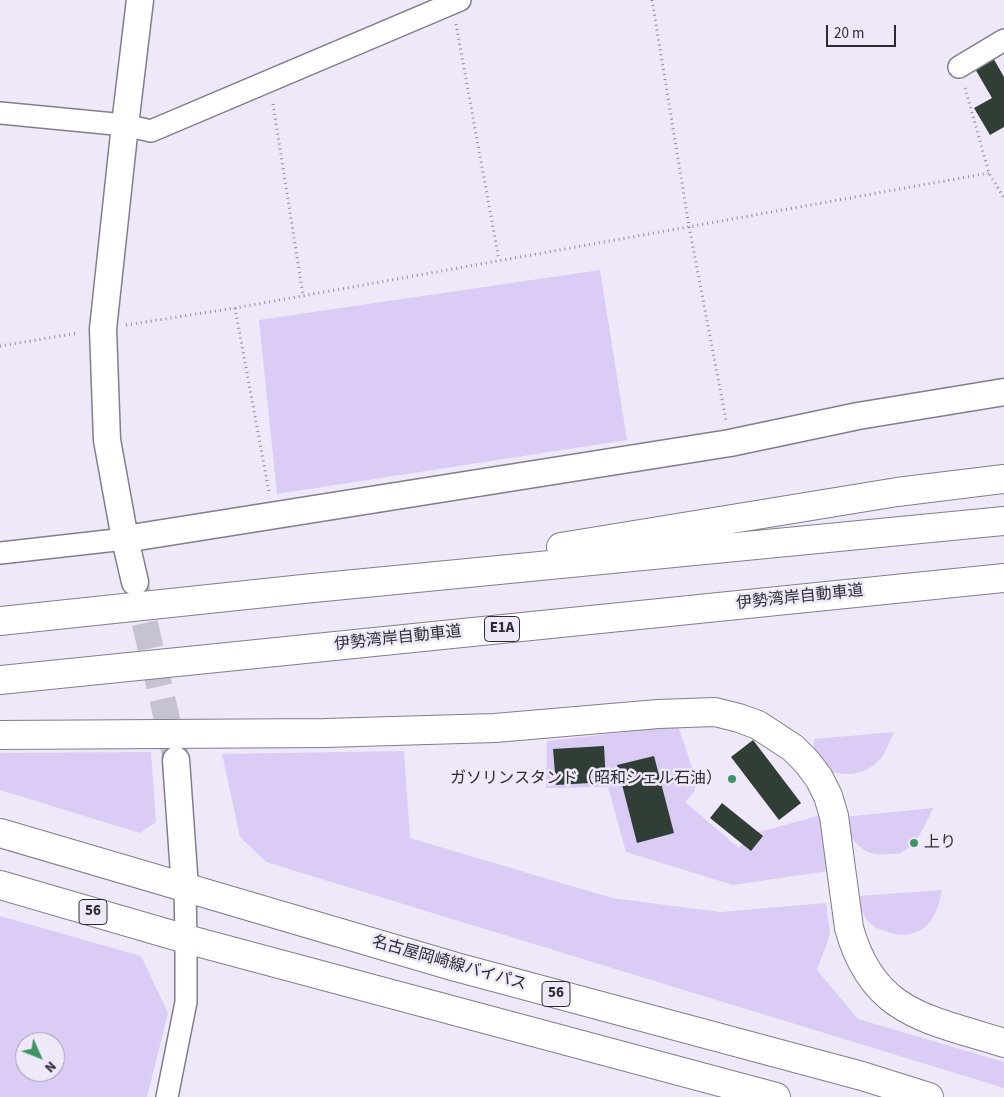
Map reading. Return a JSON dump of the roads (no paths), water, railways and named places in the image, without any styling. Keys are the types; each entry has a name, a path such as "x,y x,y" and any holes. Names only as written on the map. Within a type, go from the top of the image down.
{"main road":[{"path":"303,589 897,492 1004,479"},
{"path":"0,620 1004,520"},
{"name":"伊勢湾岸自動車道","path":"0,680 1004,578"},
{"path":"0,735 325,732 495,728 658,714 715,712 739,718 758,725 793,748 819,778 828,796 834,816 849,928 862,964 873,981 904,1008 923,1018 1004,1043"},
{"name":"名古屋岡崎線バイパス","path":"0,833 456,967 862,1076 929,1097"},
{"name":"56","path":"0,886 186,939 776,1097"}],"street":[{"path":"135,582 107,440 103,329 140,0"},
{"path":"0,113 125,125 151,132 456,2"},
{"path":"959,67 1004,40"},
{"path":"0,553 125,539 730,442 858,416 1004,392"},
{"path":"167,1097 186,1002 185,888 176,760"}],"tunnel":[{"path":"136,585 175,754"}],"place":[{"name":"ガソリンスタンド（昭和シェル石油）","path":"732,779"},
{"name":"上り","path":"914,843"}]}
